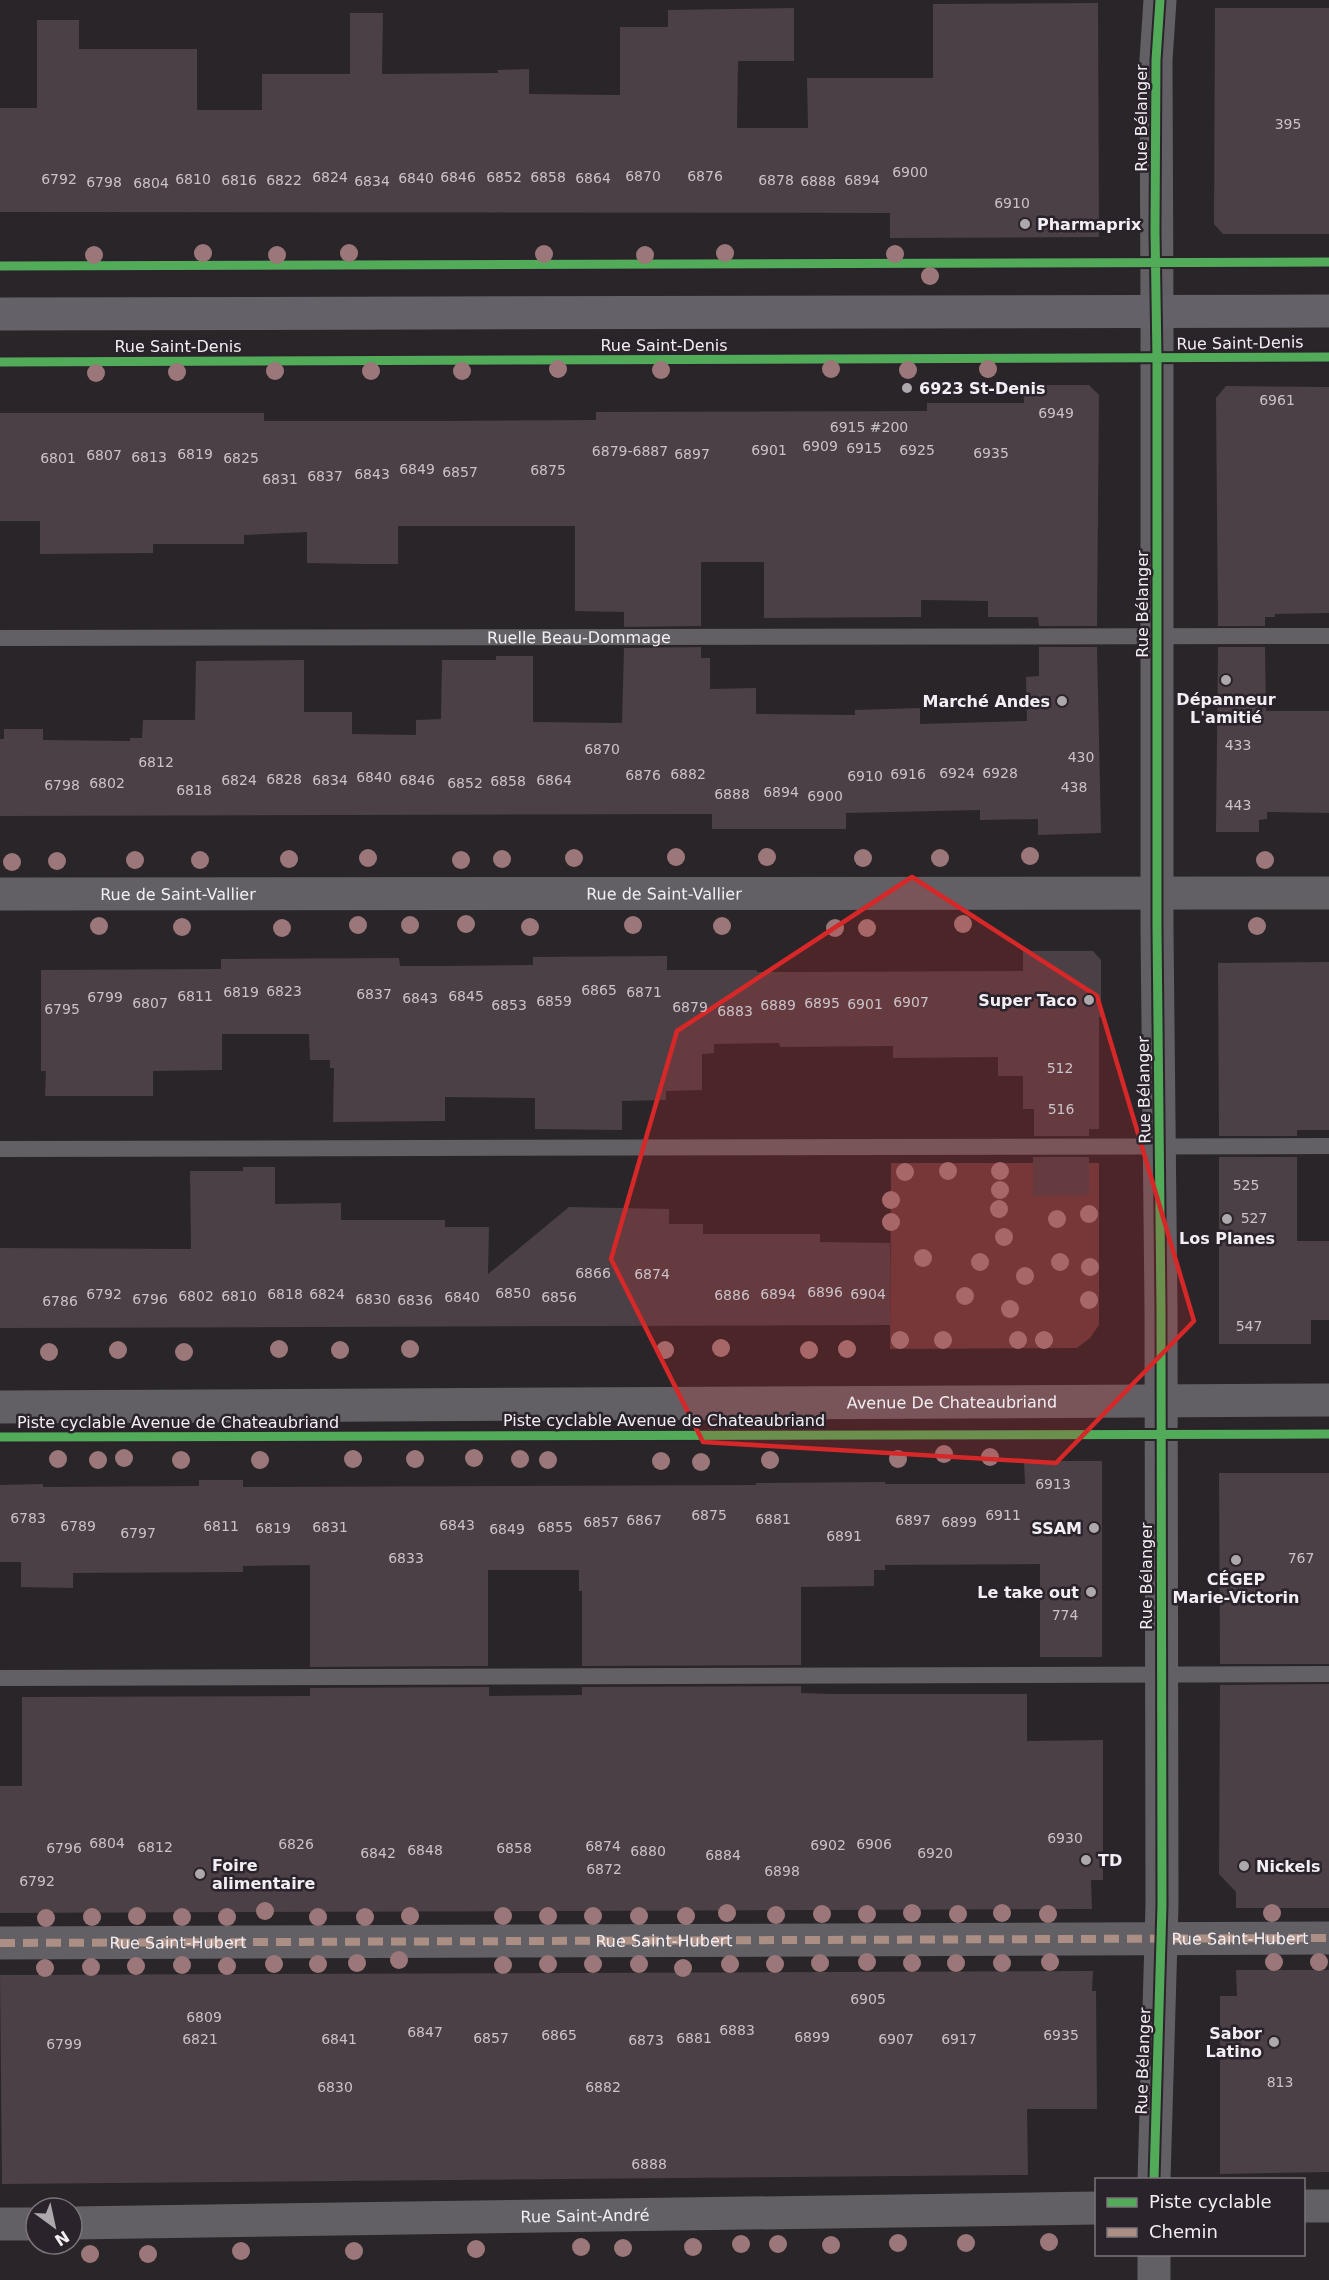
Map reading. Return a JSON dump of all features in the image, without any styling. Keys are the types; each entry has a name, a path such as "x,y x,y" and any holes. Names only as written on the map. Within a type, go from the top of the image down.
{"main road":[{"name":"Rue Saint-Denis","path":"0,314 1329,311"}],"street":[{"name":"Rue Bélanger","path":"1154,2178 1162,1939 1156,71 1160,0"},
{"name":"Rue de Saint-Vallier","path":"0,894 1329,892"},
{"name":"Avenue De Chateaubriand","path":"0,1407 1329,1400"},
{"name":"Rue Saint-Hubert","path":"0,1943 1329,1938"},
{"path":"1305,2206 1329,2206"},
{"name":"Rue Saint-André","path":"84,2223 1095,2208"},
{"path":"0,2224 24,2224"},
{"path":"1154,2256 1154,2280"}],"lane":[{"name":"Ruelle Beau-Dommage","path":"0,638 1329,636"},
{"path":"0,1149 1329,1146"},
{"path":"0,1678 1329,1674"}],"highlighted area":[{"path":"912,877 1097,996 1194,1321 1056,1463 703,1442 611,1259 677,1031"}],"shaded area":[{"path":"891,1163 1099,1163 1099,1325 1090,1338 1077,1348 890,1349"}],"building":[{"path":"1098,3 1099,237 890,238 890,213 0,212 0,108 37,108 37,20 79,20 79,49 197,49 197,110 262,110 262,74 350,74 350,13 383,13 382,74 498,73 498,70 529,69 529,94 620,95 620,27 668,27 668,10 794,8 794,61 738,61 737,128 808,128 807,78 933,78 933,4"},
{"path":"1215,8 1329,8 1329,234 1223,234 1214,224"},
{"path":"1023,385 1089,385 1099,395 1097,626 1039,626 1038,617 988,617 988,601 921,600 921,617 764,618 764,562 701,562 701,626 624,627 624,612 575,611 575,526 398,526 398,564 364,564 307,563 307,532 244,535 244,544 153,544 153,553 40,554 40,521 0,521 0,413 264,413 264,421 441,421 596,420 596,412 927,411 927,403 1024,403"},
{"path":"1226,386 1329,387 1329,613 1275,614 1275,617 1265,617 1265,626 1218,626 1216,398"},
{"path":"701,647 701,658 710,658 710,689 756,688 756,714 855,715 855,710 920,708 920,724 1027,721 1026,677 1039,676 1039,647 1097,647 1101,833 1038,835 1038,819 980,820 980,810 846,813 846,829 712,829 712,814 0,816 0,739 4,739 4,729 43,729 43,740 130,741 130,738 142,738 143,720 195,720 196,661 304,660 304,712 352,712 352,734 416,735 416,720 441,719 442,660 496,660 496,656 533,656 533,722 622,723 624,648"},
{"path":"1218,647 1265,647 1266,711 1329,711 1329,813 1267,812 1267,819 1259,820 1259,832 1216,832"},
{"path":"1023,951 1093,951 1101,960 1099,1129 1089,1129 1089,1136 1034,1136 1034,1109 1023,1109 1023,1076 998,1076 998,1057 893,1058 893,1046 780,1047 779,1043 714,1044 714,1053 702,1054 702,1090 666,1091 666,1100 622,1101 622,1130 535,1129 535,1098 445,1097 445,1121 333,1122 334,1068 330,1068 330,1060 310,1060 309,1034 222,1034 222,1070 153,1071 153,1096 45,1096 46,1071 41,1071 41,970 221,969 221,959 399,958 400,966 445,966 533,965 533,957 667,956 667,970 1023,971"},
{"path":"1329,962 1329,1130 1297,1130 1297,1136 1219,1136 1218,963"},
{"path":"1033,1157 1089,1157 1089,1195 1033,1196"},
{"path":"1219,1157 1297,1157 1297,1241 1329,1241 1329,1320 1311,1320 1311,1344 1219,1344"},
{"path":"243,1167 275,1167 275,1204 341,1203 341,1220 445,1220 445,1227 489,1227 488,1274 569,1207 669,1209 669,1224 703,1224 703,1234 820,1234 820,1242 890,1243 890,1325 0,1328 0,1248 191,1249 190,1171 243,1171"},
{"path":"1024,1461 1102,1461 1102,1657 1040,1657 1040,1564 885,1565 885,1570 874,1570 874,1586 801,1587 801,1665 582,1666 582,1591 579,1591 579,1570 488,1570 488,1666 310,1667 310,1565 243,1566 243,1572 73,1573 73,1588 21,1587 21,1562 0,1562 0,1485 199,1486 199,1480 243,1480 243,1487 756,1485 756,1483 885,1482 885,1484 1025,1484"},
{"path":"1219,1473 1329,1473 1329,1664 1220,1664"},
{"path":"1329,1684 1329,1908 1236,1908 1236,1892 1219,1874 1220,1685"},
{"path":"801,1686 801,1693 1027,1694 1027,1741 1103,1740 1103,1880 1091,1880 1092,1909 0,1913 0,1786 22,1786 22,1697 310,1696 310,1688 489,1687 489,1696 582,1695 582,1687"},
{"name":"Sabor Latino","path":"1236,1970 1329,1970 1329,2172 1220,2174 1220,1996 1237,1996"},
{"path":"1093,1971 1092,1991 1096,1991 1097,2109 1027,2109 1028,2175 2,2184 0,1975"}],"marked path":[{"path":"0,1943 1329,1938"}],"cycle path":[{"path":"1154,2178 1162,1905 1155,232 1156,60 1160,0"},
{"path":"0,266 1329,262"},
{"path":"0,362 1329,357"},
{"name":"Piste cyclable Avenue de Chateaubriand","path":"0,1437 1329,1434"}],"place":[{"name":"Pharmaprix","path":"1025,224"},
{"name":"6923 St-Denis","path":"907,388"},
{"name":"Dépanneur L'amitié","path":"1226,680"},
{"name":"Marché Andes","path":"1062,701"},
{"name":"Super Taco","path":"1089,1000"},
{"name":"Los Planes","path":"1227,1219"},
{"name":"SSAM","path":"1094,1528"},
{"name":"CÉGEP Marie-Victorin","path":"1236,1560"},
{"name":"Le take out","path":"1091,1592"},
{"name":"TD","path":"1086,1860"},
{"name":"Nickels","path":"1244,1866"},
{"name":"Foire alimentaire","path":"200,1874"},
{"name":"Sabor Latino","path":"1274,2042"}]}
